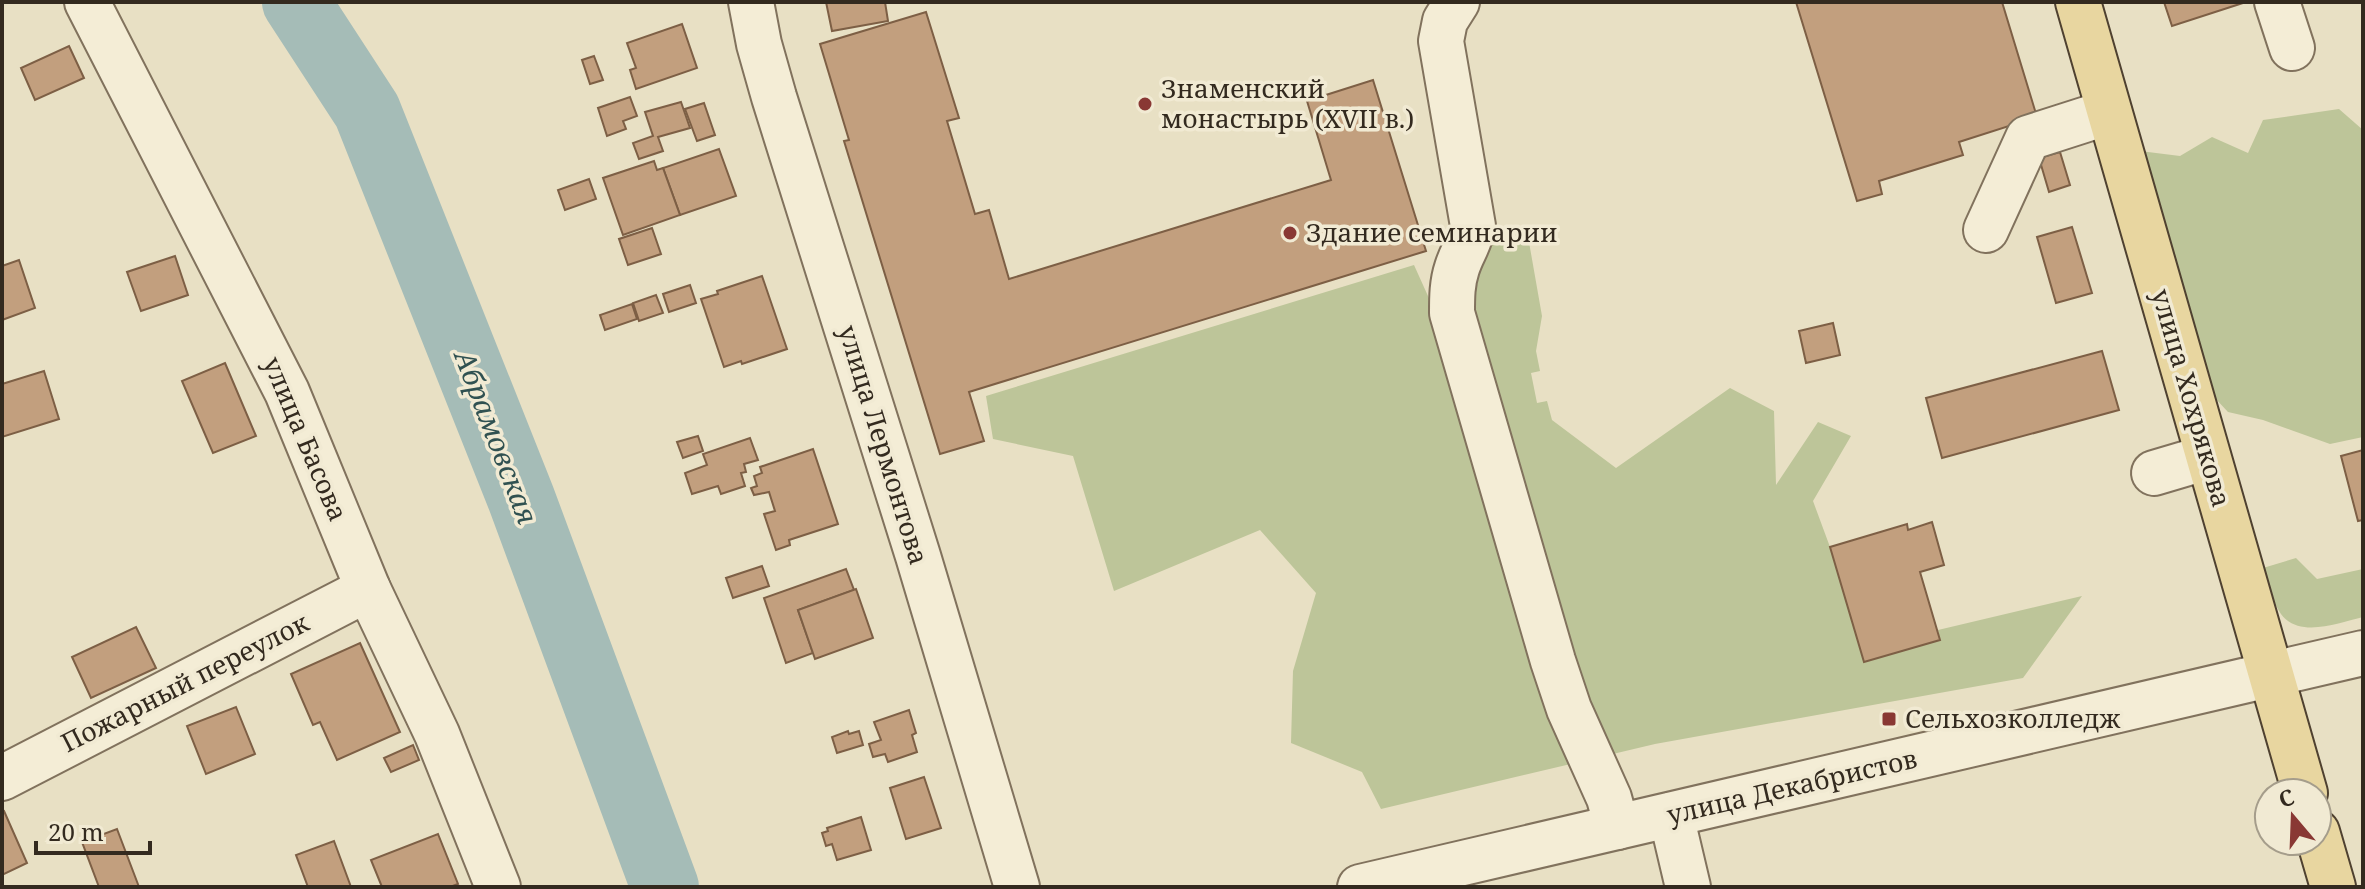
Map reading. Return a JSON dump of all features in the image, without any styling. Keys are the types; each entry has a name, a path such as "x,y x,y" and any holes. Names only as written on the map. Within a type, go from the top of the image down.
{"main road":[{"name":"улица Хохрякова","path":"2078,2 2300,777"},
{"path":"2324,857 2333,887"}],"street":[{"name":"улица Басова","path":"87,2 274,366 368,589 437,734 498,887"},
{"name":"улица Лермонтова","path":"751,2 774,97 918,556 1017,887"},
{"path":"1457,2 1445,21 1441,41 1473,226 1452,287 1452,313 1553,661 1569,709 1609,798 1617,827"},
{"path":"2277,2 2292,48"},
{"path":"1986,230 2028,138 2109,112"},
{"path":"2154,473 2208,457"},
{"name":"Пожарный переулок","path":"2,778 368,589"},
{"name":"улица Декабристов","path":"1360,887 2363,653"},
{"path":"1671,815 1688,887"}],"green space":[{"path":"2339,109 2363,130 2363,437 2330,444 2263,420 2228,412 2214,397 2140,151 2180,156 2212,137 2248,153 2263,120"},
{"path":"1526,225 1542,316 1536,351 1540,371 1531,373 1537,403 1547,401 1552,420 1616,468 1730,388 1774,411 1776,485 1818,422 1851,436 1813,501 1864,662 1940,640 1938,630 2082,596 2023,678 1655,744 1381,809 1362,772 1291,743 1293,671 1316,593 1260,530 1114,591 1073,456 993,439 986,396 1414,265 1446,336 1468,332 1487,233"},
{"path":"2296,558 2317,579 2363,569 2363,617 2318,627 2296,625 2286,620 2279,611 2263,568"}],"building":[{"path":"826,2 885,2 888,21 832,31"},
{"path":"1796,2 2002,2 2037,117 1959,142 1963,155 1879,181 1882,194 1857,201"},
{"path":"2164,2 2246,2 2172,26"},
{"name":"Здание семинарии","path":"926,12 959,118 947,121 975,214 989,210 1009,279 1331,180 1307,101 1373,80 1426,251 969,392 984,441 940,454 844,141 849,140 820,44"},
{"path":"682,24 697,68 636,89 630,70 636,68 627,43"},
{"path":"69,46 84,78 35,100 21,68"},
{"path":"594,56 603,80 590,84 582,60"},
{"path":"630,97 637,116 623,121 626,129 607,136 598,108"},
{"path":"681,102 690,128 658,137 663,151 639,159 633,143 653,136 645,112"},
{"path":"704,103 715,135 697,141 685,109"},
{"path":"719,149 736,196 680,215 663,168"},
{"path":"2060,152 2070,185 2049,192 2039,158"},
{"path":"654,161 657,170 663,168 680,215 623,235 603,178"},
{"path":"589,179 596,199 565,210 558,190"},
{"path":"2072,227 2092,293 2056,303 2037,237"},
{"path":"652,228 661,254 628,265 619,239"},
{"path":"175,256 188,295 141,311 127,272"},
{"path":"19,260 35,308 2,320 2,266"},
{"path":"762,276 787,349 724,367 701,299"},
{"path":"690,285 696,303 669,312 663,294"},
{"path":"656,295 663,313 639,321 633,303"},
{"path":"632,304 637,319 605,330 600,315"},
{"path":"1833,323 1840,355 1806,363 1799,331"},
{"path":"2102,351 2119,410 1942,458 1926,398"},
{"path":"225,363 256,436 213,453 182,381"},
{"path":"44,371 59,419 2,437 2,384"},
{"path":"698,436 703,451 683,458 677,442"},
{"path":"750,438 758,460 744,464 746,472 741,473 745,486 721,494 718,486 692,494 685,473 707,465 703,454"},
{"path":"813,449 838,524 789,540 790,545 776,550 764,514 775,511 769,492 754,495 751,488 757,486 754,476 762,473 760,467"},
{"path":"2363,450 2363,520 2358,521 2341,456"},
{"path":"1932,522 1944,565 1920,572 1940,640 1864,662 1830,547 1907,524 1908,530"},
{"path":"762,566 769,586 733,598 726,578"},
{"path":"846,569 854,590 798,610 813,653 786,663 764,598"},
{"path":"856,589 873,638 815,659 798,610"},
{"path":"136,627 156,668 91,698 72,657"},
{"path":"360,643 400,732 337,760 320,722 313,725 291,674"},
{"path":"236,707 255,754 206,774 187,726"},
{"path":"909,710 916,733 912,735 917,752 888,762 885,754 873,757 869,744 881,740 874,722"},
{"path":"848,731 849,734 859,731 863,745 837,753 832,737"},
{"path":"413,745 419,760 391,772 384,758"},
{"path":"924,777 941,828 906,839 890,788"},
{"path":"2,812 27,863 2,875"},
{"path":"861,817 871,850 837,860 832,844 826,846 822,833 828,831 827,828"},
{"path":"117,829 139,887 99,887 82,842"},
{"path":"438,834 458,884 450,887 382,887 371,860"},
{"path":"334,841 351,887 308,887 296,855"}],"waterway":[{"name":"Абрамовская","path":"296,2 367,111 521,498 665,887"}],"place":[{"name":"Знаменский монастырь (XVII в.)","path":"1145,104"},
{"name":"Здание семинарии","path":"1290,233"},
{"name":"Сельхозколледж","path":"1889,719"}]}
